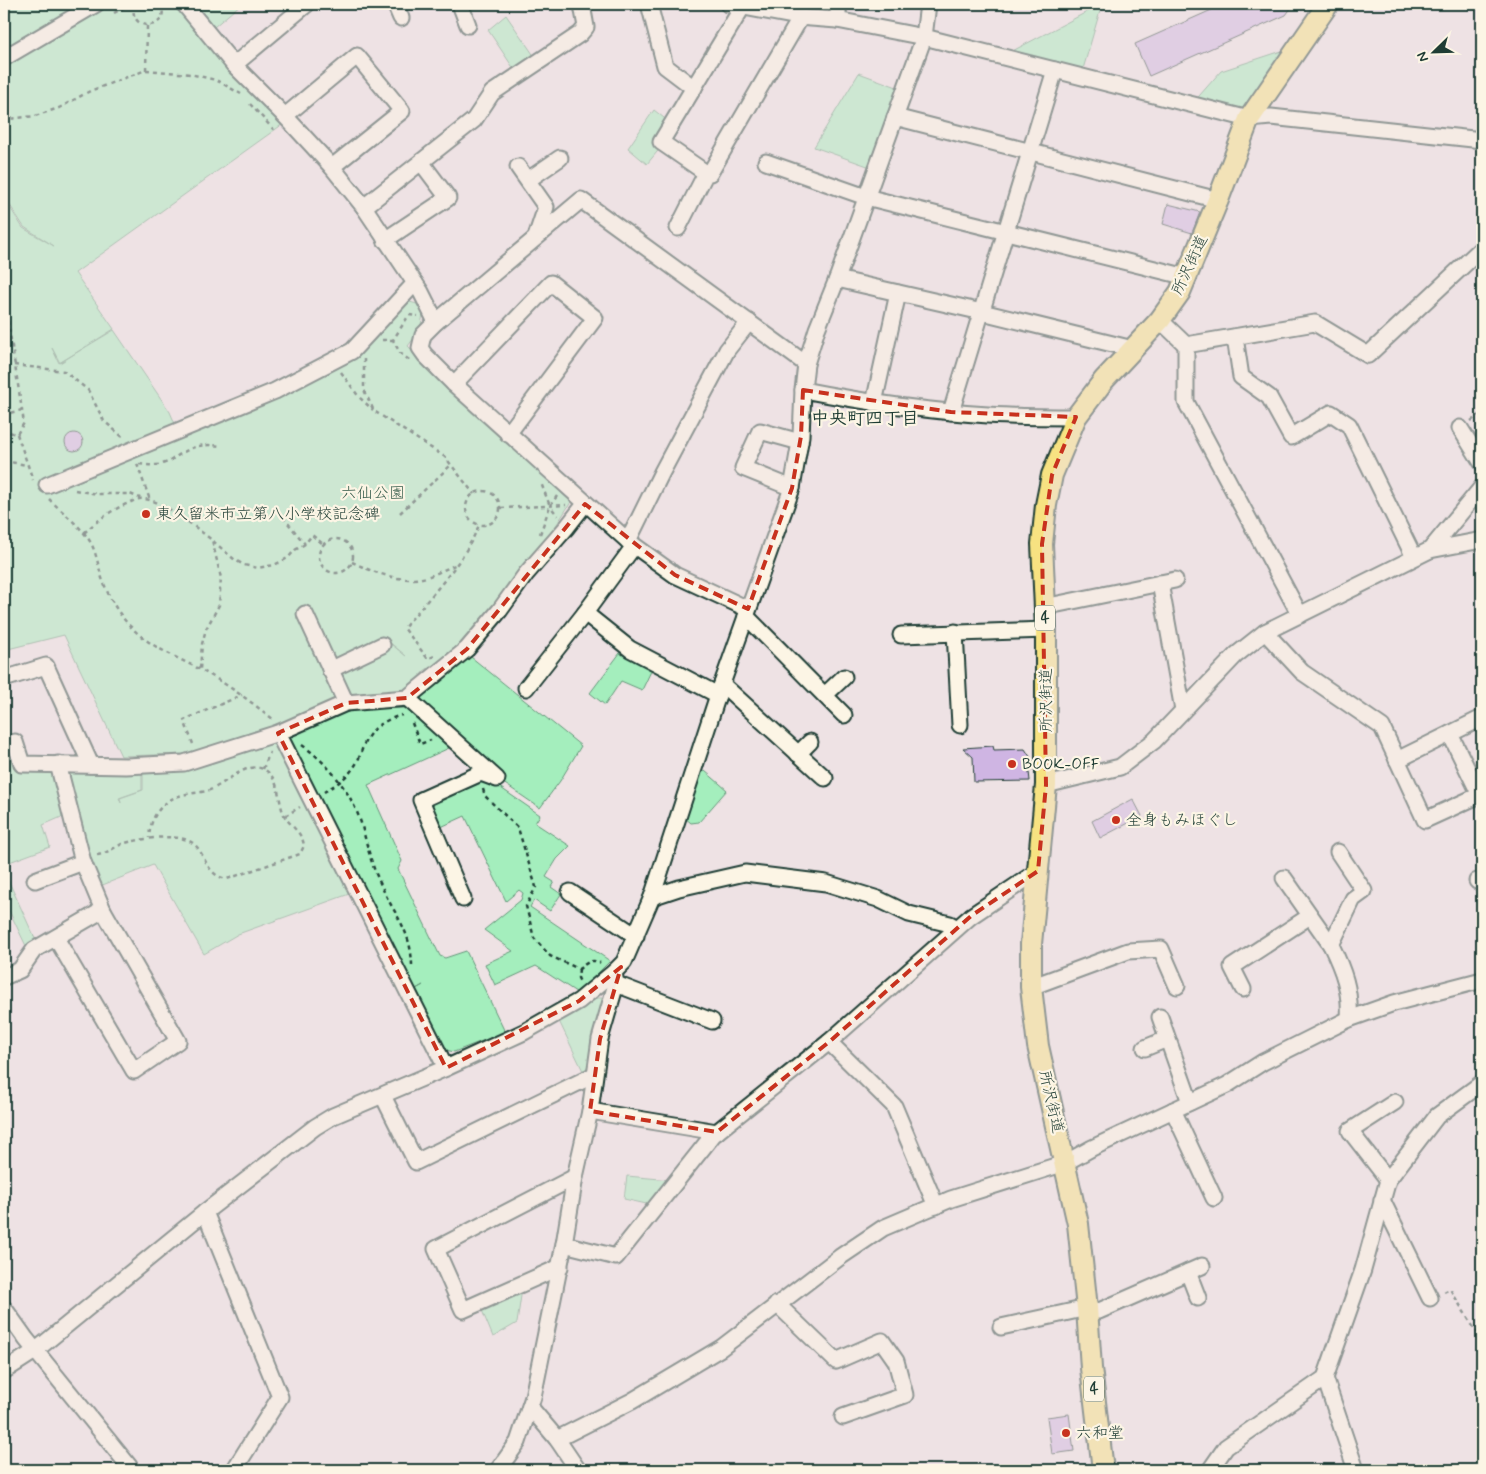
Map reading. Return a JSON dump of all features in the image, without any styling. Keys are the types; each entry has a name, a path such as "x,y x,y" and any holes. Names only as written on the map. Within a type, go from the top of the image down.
{"main road":[{"name":"所沢街道","path":"1103,1470 1091,1368 1078,1224 1038,1046 1031,987 1031,944 1046,785 1046,630 1042,544 1046,506 1052,475 1076,417 1104,380 1160,320 1180,292 1218,200 1248,119 1328,4"}],"street":[{"path":"4,58 96,4"},
{"path":"184,4 234,65 332,167 364,207 415,284 436,322"},
{"path":"234,65 307,4"},
{"path":"395,4 401,18"},
{"path":"460,4 468,25"},
{"path":"364,207 474,120 492,93 580,34 586,28 582,5 584,4"},
{"path":"649,4 665,66 694,88"},
{"path":"837,20 839,4"},
{"path":"498,1470 518,1442 530,1407 560,1267 575,1177 590,1111 600,1039 615,978 636,936 652,897 720,690 792,488 800,442 806,364 924,37 928,4"},
{"path":"706,173 661,142 694,88 736,5 802,17 837,20 924,37 1248,119 1271,117 1482,140"},
{"path":"678,228 706,173 710,172 802,17"},
{"path":"285,116 357,56 402,111 332,167"},
{"path":"951,412 1055,70"},
{"path":"895,117 1218,200"},
{"path":"528,180 560,158"},
{"path":"385,240 448,198 421,162"},
{"path":"766,162 866,197 1187,277"},
{"path":"518,167 546,207 536,237"},
{"path":"806,364 581,200 436,322 423,335 420,348 454,384 631,544 675,575 747,613 844,715"},
{"path":"1186,345 1316,323 1368,355 1482,248"},
{"path":"837,279 1133,349"},
{"path":"454,384 550,283 595,318 508,434"},
{"path":"44,490 131,449 275,391 352,351 415,284"},
{"path":"874,403 898,293"},
{"path":"1160,320 1186,345 1186,402 1300,615"},
{"path":"526,688 585,613 631,544 662,472 727,350 749,322"},
{"path":"1235,337 1241,377 1270,397 1291,437 1331,413 1349,426 1414,557"},
{"path":"803,390 874,403 951,412 1076,417"},
{"path":"1460,428 1482,464"},
{"path":"792,488 743,468 760,431 800,442"},
{"path":"1430,550 1482,487"},
{"path":"6,740 15,742 22,764 126,766 184,763 280,731 346,703 407,698 467,649 585,504"},
{"path":"1046,785 1120,767 1154,741 1236,655 1265,632 1430,550 1482,540"},
{"path":"1044,607 1175,580"},
{"path":"1160,584 1183,710"},
{"path":"585,613 630,649 720,690 825,778"},
{"path":"305,614 346,703"},
{"path":"901,635 1046,630"},
{"path":"955,632 960,725"},
{"path":"1265,632 1302,672 1382,727 1425,820 1481,795 1450,734"},
{"path":"330,670 382,644"},
{"path":"4,679 46,666 91,765"},
{"path":"825,695 844,677"},
{"path":"407,698 497,778 480,773 421,800 463,898"},
{"path":"1397,760 1482,718"},
{"path":"280,731 446,1068"},
{"path":"798,754 810,742"},
{"path":"56,938 134,1071 178,1041 103,910 83,859 58,764"},
{"path":"1331,945 1353,898 1364,891 1338,852"},
{"path":"36,880 83,859"},
{"path":"564,1244 616,1257 717,1132 829,1042 971,916 1038,871"},
{"path":"652,897 679,888 745,873 826,883 878,899 909,914 950,924 957,928"},
{"path":"1284,878 1331,945 1344,971 1350,1002 1349,1019"},
{"path":"570,892 636,936"},
{"path":"4,977 20,970 34,950 103,910"},
{"path":"1243,989 1232,967 1310,916"},
{"path":"1031,987 1128,951 1161,949 1177,986"},
{"path":"615,978 712,1021"},
{"path":"4,1370 35,1351 205,1212 315,1126 333,1116 509,1040 579,1002 615,978"},
{"path":"557,1439 632,1401 721,1348 840,1257 883,1228 951,1199 1064,1163 1227,1085 1262,1062 1349,1019 1394,1003 1482,980"},
{"path":"1160,1017 1190,1102"},
{"path":"1145,1048 1168,1039"},
{"path":"829,1042 894,1106 936,1206"},
{"path":"383,1096 416,1162 594,1075"},
{"path":"1210,1470 1226,1447 1325,1378 1363,1270 1388,1180 1438,1116 1482,1083"},
{"path":"1388,1180 1350,1131 1394,1102"},
{"path":"1173,1110 1214,1198"},
{"path":"590,1111 717,1132"},
{"path":"560,1267 463,1310 436,1250 575,1177"},
{"path":"1382,1200 1430,1298"},
{"path":"205,1212 280,1397 234,1470"},
{"path":"1002,1327 1087,1308 1099,1311 1202,1266"},
{"path":"1188,1272 1198,1298"},
{"path":"777,1304 836,1361 882,1341 896,1361 905,1395 843,1417"},
{"path":"4,1308 35,1351 131,1470"},
{"path":"1325,1378 1356,1470"},
{"path":"530,1407 557,1439 578,1470"}],"path":[{"path":"114,13 130,4"},
{"path":"135,4 133,9 135,18 142,25 147,26 152,26 160,21 163,12 162,4"},
{"path":"146,70 147,26"},
{"path":"4,121 34,116 59,108 90,91 146,70 190,74 216,80 241,94 274,130"},
{"path":"4,101 8,119"},
{"path":"4,314 8,321 24,423 17,434"},
{"path":"379,340 393,340"},
{"path":"364,354 364,390 374,411"},
{"path":"333,361 359,397 374,411 445,457 474,494"},
{"path":"14,365 64,371 88,390 104,421 124,436 131,449 150,500"},
{"path":"4,416 5,414 22,410"},
{"path":"4,431 17,434"},
{"path":"17,434 27,465 44,490 84,533 94,551 109,596 131,627 147,641 200,669 242,695 277,722 280,731 318,758 339,782 360,822 381,886 397,912 410,944 412,979 404,983"},
{"path":"137,464 153,466 172,461 195,446 207,444 220,446"},
{"path":"4,461 27,465"},
{"path":"400,513 452,464"},
{"path":"539,538 550,506 540,480"},
{"path":"74,490 98,494 130,494 150,500 185,520 244,565 258,568 274,565 288,558 295,550 305,544 312,535 322,544"},
{"path":"481,491 492,494 499,502 500,508 498,518 485,526 471,520 466,512 468,501 474,494 481,491"},
{"path":"84,533 112,509 141,498"},
{"path":"500,508 585,504"},
{"path":"283,517 305,544"},
{"path":"435,655 428,659 404,628 456,564 479,525"},
{"path":"331,539 345,541 352,548 352,562 349,568 338,573 327,571 322,567 318,555 322,544 331,539"},
{"path":"200,669 202,644 206,629 219,605 221,578 212,540"},
{"path":"352,562 377,573 414,579 435,574 456,564"},
{"path":"190,736 184,720 242,695"},
{"path":"312,799 348,775 356,765 365,741 375,728 381,723 401,715 408,715"},
{"path":"83,859 128,842 150,838 188,840 193,842 211,872 227,879 300,854 304,846 302,838 287,820 273,778 263,769 252,767 209,790 186,793 172,798 161,807 152,820 150,838"},
{"path":"480,773 485,796 518,828 536,887 526,906 534,938 550,956 579,969 588,962 597,961 615,978"},
{"path":"1430,1298 1450,1289 1482,1338"}],"highlighted area":[{"path":"803,390 951,412 1076,417 1052,475 1042,544 1046,785 1038,871 971,916 829,1042 717,1132 590,1111 600,1039 621,967 579,1001 446,1068 278,733 346,703 407,698 467,649 585,504 675,575 748,609 792,488 801,436"}],"green space":[{"name":"六仙公園","path":"4,4 91,4 91,11 104,4 180,4 283,124 75,273 114,329 80,350 114,330 170,412 176,426 42,483 45,492 321,375 406,301 417,304 423,314 420,330 408,346 455,394 571,502 529,568 464,644 424,671 405,694 358,697 349,692 341,674 343,668 391,644 406,656 382,636 337,659 331,656 306,604 296,610 335,697 334,702 265,730 196,752 121,756 64,635 4,650 4,198 23,228 54,246 24,227 4,196"},
{"path":"196,4 241,4 214,27"},
{"path":"1102,4 1081,76 1001,57"},
{"path":"506,15 537,60 518,75 488,30"},
{"path":"1300,45 1249,119 1192,104 1221,71"},
{"path":"859,73 905,90 876,169 814,147"},
{"path":"654,110 669,122 662,146 647,164 628,148"},
{"path":"623,649 653,667 642,690 621,681 605,705 590,693"},
{"path":"471,657 581,746 560,781 540,808 499,780 422,705 421,696 427,689"},
{"path":"406,708 449,748 368,785 402,861 398,869 440,956 445,958 466,951 505,1032 454,1052 446,1050 416,989 423,985 414,990 290,740 293,733 346,710"},
{"path":"269,743 278,747 352,893 238,934 204,954 153,865 95,888 66,774 69,771 142,772 142,790 119,798 121,803 120,798 143,790 143,772 186,771"},
{"path":"9,747 20,772 55,771 66,815 43,825 50,847 4,864 4,749"},
{"path":"705,771 727,790 699,822 691,823 685,818 699,773"},
{"path":"478,781 487,782 492,787 495,784 540,815 535,823 570,846 557,859 546,877 554,882 551,887 561,894 550,911 534,900 530,907 610,961 576,992 536,966 495,985 485,964 513,951 484,930 521,900 523,893 519,890 506,901 465,816 441,827 431,808 433,801"},
{"path":"4,871 36,941 27,948 4,900"},
{"path":"598,998 603,998 604,1001 589,1063 584,1073 559,1021"},
{"path":"627,1176 671,1180 651,1205 624,1199"},
{"path":"522,1289 517,1323 493,1337 481,1308"}],"building":[{"path":"1225,4 1294,4 1286,15 1149,76 1135,44"},
{"path":"1168,204 1200,212 1192,233 1163,224"},
{"path":"74,433 80,436 83,442 80,448 74,451 68,448 65,442 68,436"},
{"path":"993,746 994,750 1025,749 1034,763 1034,768 1029,772 1030,781 974,782 973,757 963,748"},
{"path":"1133,799 1142,816 1100,838 1092,821"},
{"path":"1069,1414 1074,1451 1052,1454 1047,1417"}],"place":[{"name":"東久留米市立第八小学校記念碑","path":"146,514"},
{"name":"BOOK-OFF","path":"1012,764"},
{"name":"全身もみほぐし","path":"1116,820"},
{"name":"六和堂","path":"1066,1433"}],"district":[{"name":"中央町四丁目","path":"865,419"}]}
